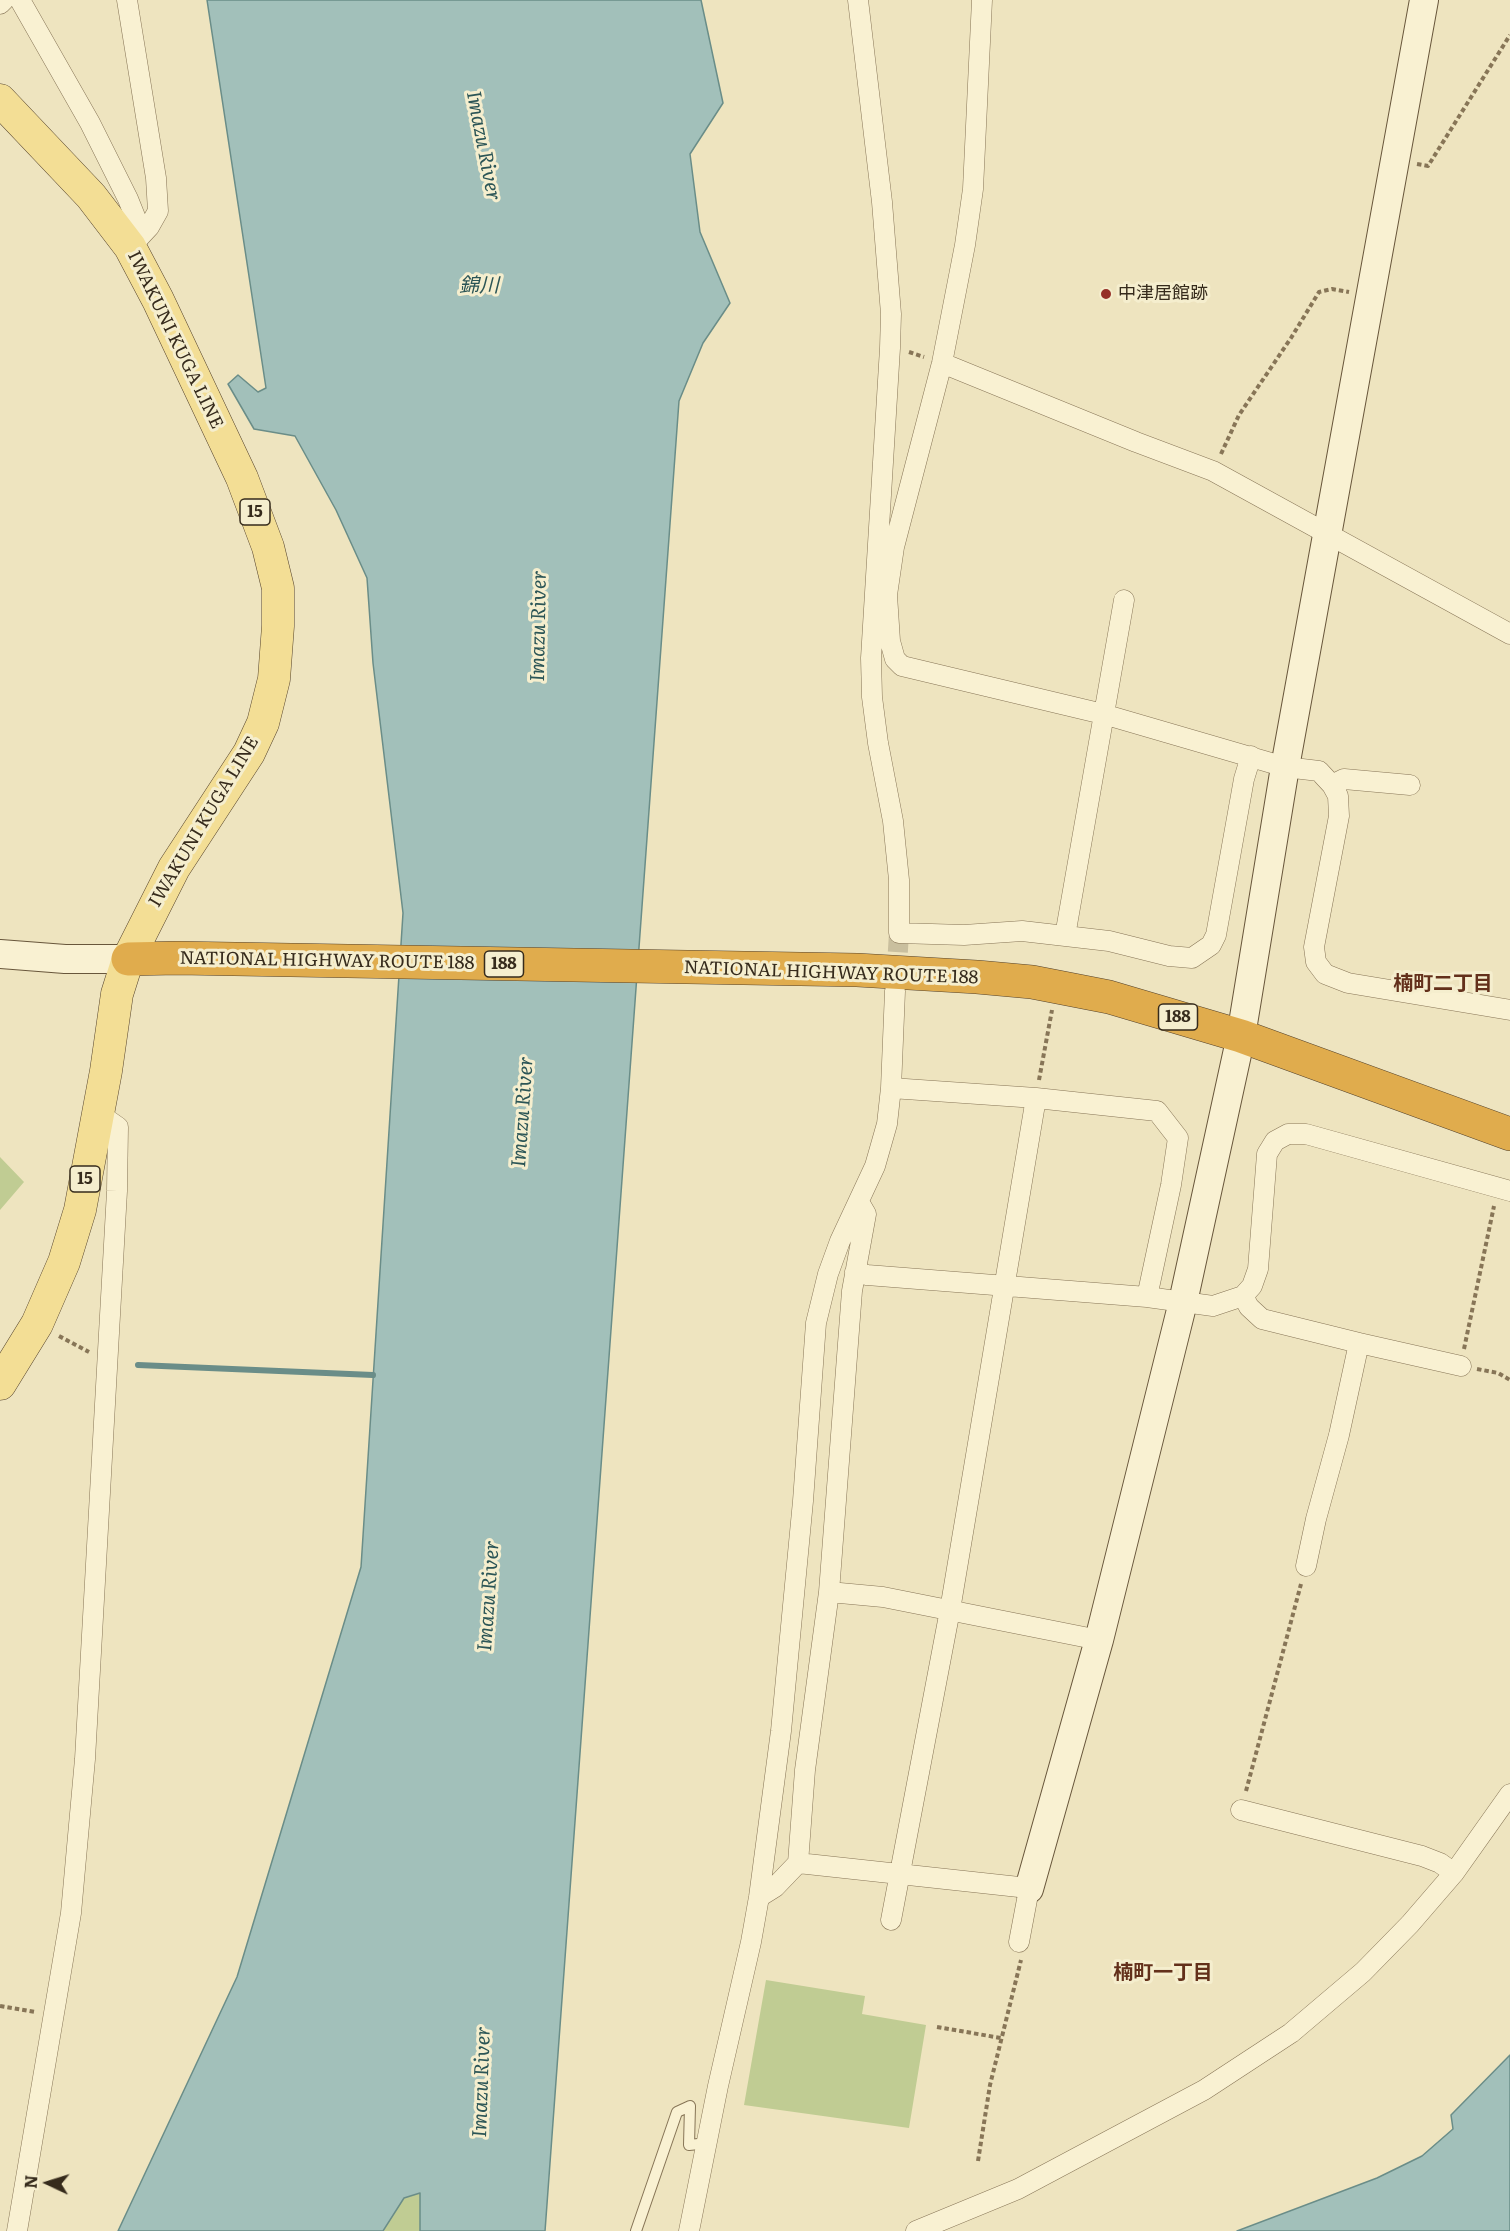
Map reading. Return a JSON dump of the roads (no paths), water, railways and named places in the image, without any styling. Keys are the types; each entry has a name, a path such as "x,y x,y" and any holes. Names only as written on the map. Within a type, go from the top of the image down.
{"highway":[{"name":"NATIONAL HIGHWAY ROUTE 188","path":"128,959 831,970 1032,982 1109,997 1241,1036 1510,1134"}],"main road":[{"name":"IWAKUNI KUGA LINE","path":"0,100 136,241 158,300 242,478 268,547 278,588 274,679 263,723 249,753 174,868 128,959 117,994 80,1210 64,1262 37,1324 0,1384"}],"street":[{"path":"0,3 4,0"},
{"path":"20,0 90,123 128,199 136,241"},
{"path":"127,0 156,178 158,211 136,241"},
{"path":"858,0 882,202 891,314 881,594 895,659 902,666 1103,714 1285,767 1319,771 1332,785 1338,796 1339,816 1314,947 1316,962 1320,968 1325,974 1348,984 1510,1010"},
{"path":"982,0 973,189 965,245 942,363 881,594 871,658 872,697 878,743 893,821 899,880 899,933 964,935 1014,931 1110,941 1168,956 1192,958 1211,945 1216,935 1244,779 1251,756"},
{"path":"1019,1942 1029,1889 1099,1640 1183,1302 1241,1036 1285,767 1424,0"},
{"path":"942,363 1213,471 1510,634"},
{"path":"1065,936 1124,600"},
{"path":"1332,785 1344,779 1410,785"},
{"path":"0,954 65,959 128,959"},
{"path":"689,2231 759,1897 781,1731 803,1501 816,1323 828,1274 840,1241 875,1166 887,1124 891,1088 895,991"},
{"path":"891,1088 1036,1098 1157,1111 1178,1138 1171,1185 1147,1297"},
{"path":"891,1920 950,1610 1036,1098"},
{"path":"17,2231 71,1913 85,1759 117,1203 118,1127 98,1113"},
{"path":"855,1272 1004,1287 1147,1297 1213,1306 1243,1296 1251,1286 1258,1269 1267,1154 1275,1141 1288,1134 1306,1134 1504,1189"},
{"path":"759,1897 775,1887 798,1863 805,1770 829,1592 855,1272 866,1214 859,1202"},
{"path":"1243,1296 1249,1307 1262,1319 1461,1366"},
{"path":"1306,1566 1339,1435 1359,1343"},
{"path":"829,1592 883,1597 1099,1640"},
{"path":"916,2231 1018,2189 1204,2090 1292,2033 1363,1972 1410,1924 1454,1873 1510,1794"},
{"path":"1241,1810 1422,1857 1440,1863 1454,1873"},
{"path":"798,1863 1029,1889"}],"lane":[{"path":"636,2231 677,2112 690,2106 689,2145 708,2143"}],"water":[{"name":"錦川","path":"207,0 701,0 723,103 690,154 700,232 730,303 703,343 679,401 545,2231 420,2231 420,2193 404,2198 383,2231 118,2231 237,1977 361,1567 403,913 373,663 367,578 336,510 295,436 254,429 228,384 238,375 258,392 266,388"},
{"path":"1510,2055 1510,2231 1237,2231 1377,2178 1422,2156 1453,2129 1451,2115"}],"waterway":[{"path":"138,1365 373,1375"}],"tunnel":[{"path":"896,982 899,933"}],"place":[{"name":"中津居館跡","path":"1106,294"}],"district":[{"name":"楠町二丁目","path":"1443,984"},
{"name":"楠町一丁目","path":"1163,1973"}],"water label":[{"name":"Imazu River","path":"483,146"},
{"name":"Imazu River","path":"539,626"},
{"name":"Imazu River","path":"523,1112"},
{"name":"Imazu River","path":"489,1596"},
{"name":"Imazu River","path":"482,2082"}]}
